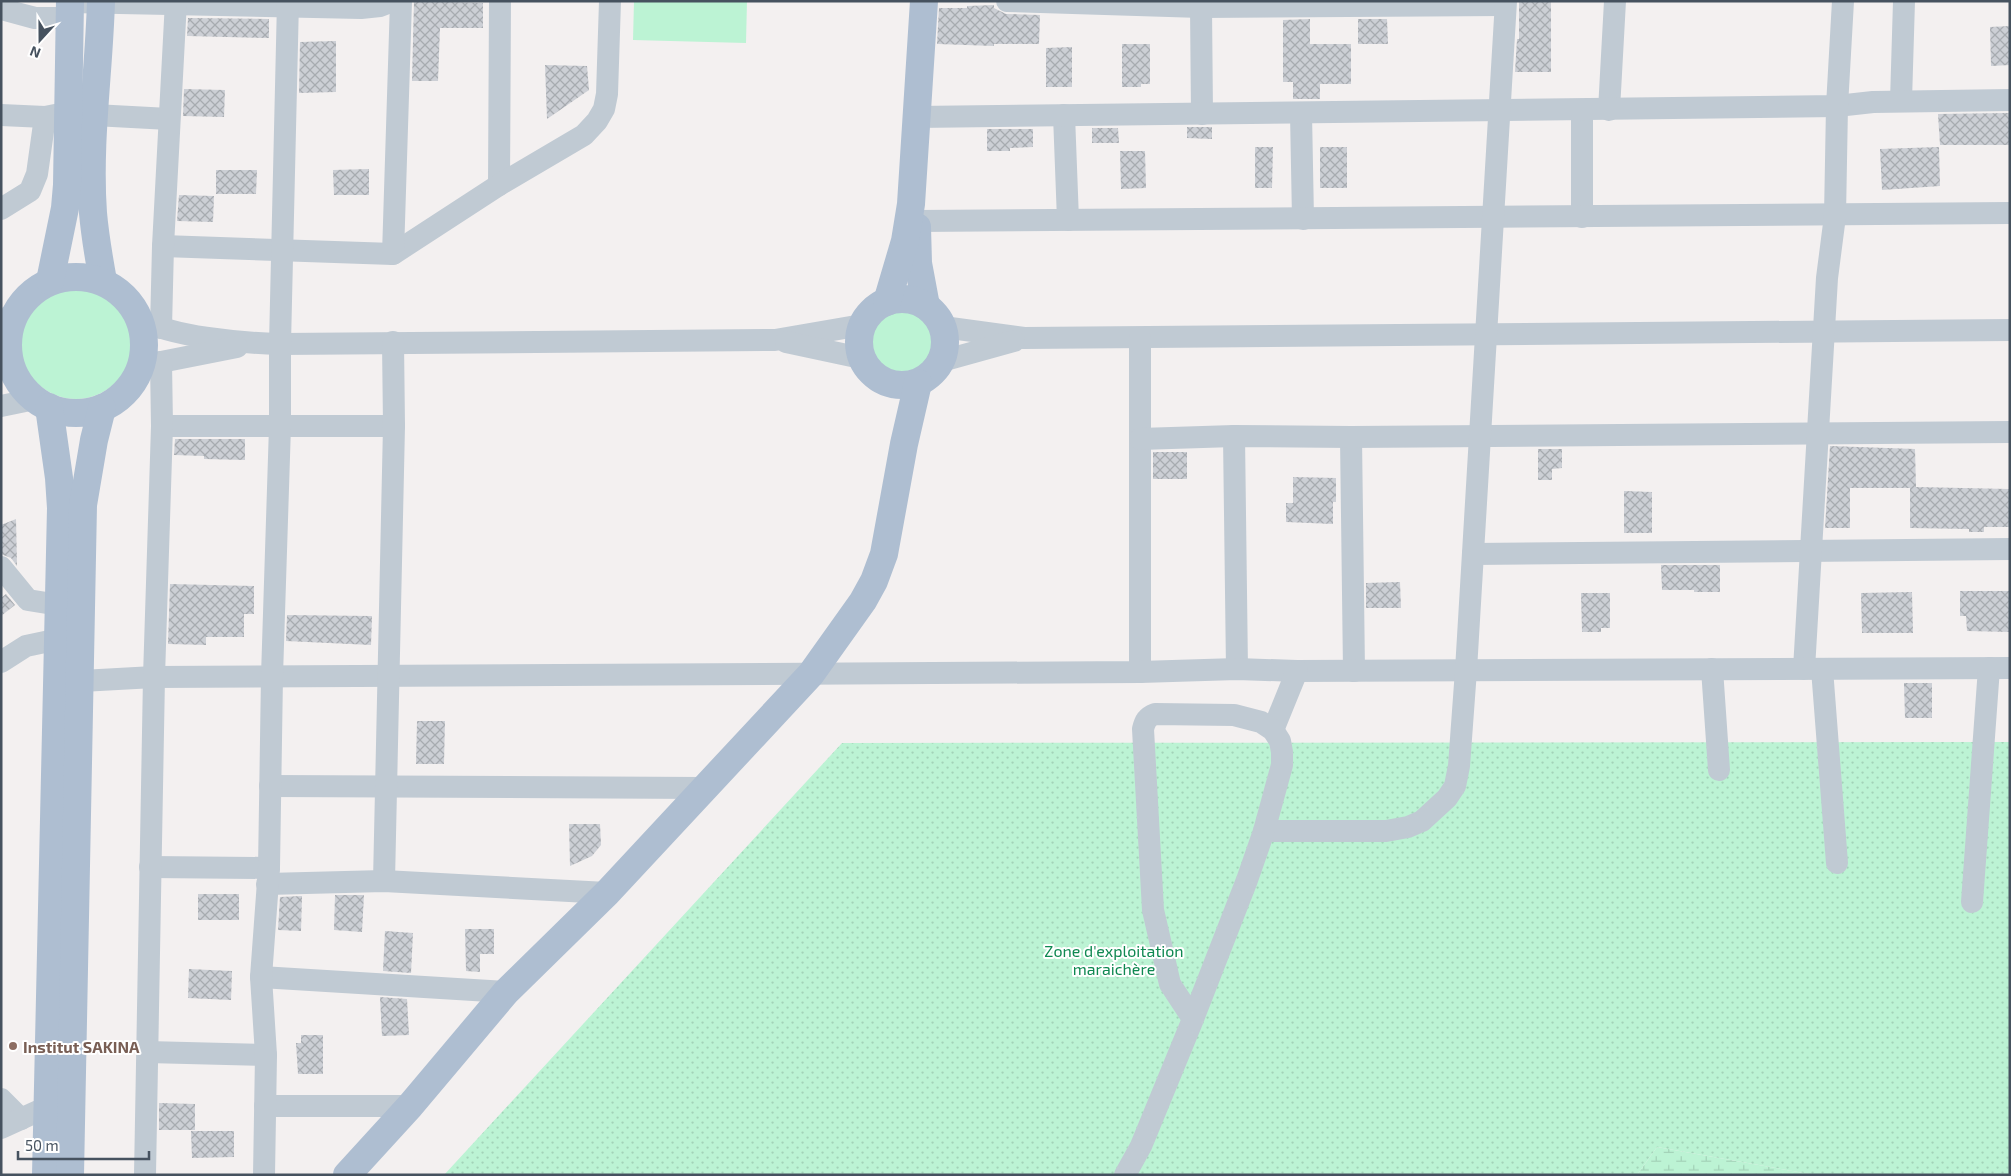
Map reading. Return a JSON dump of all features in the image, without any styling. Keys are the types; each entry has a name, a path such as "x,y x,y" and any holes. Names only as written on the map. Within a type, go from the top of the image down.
{"main road":[{"path":"924,1 916,117 914,213 918,263 926,306"},
{"path":"101,2 69,115 93,213 102,281"},
{"path":"50,281 65,208 69,115 70,7"},
{"path":"887,302 914,213"},
{"path":"68,277 85,277 102,281 125,296 150,323 144,336 144,354 150,367 124,393 102,408 84,412 66,412 42,403 23,387 11,365 8,317 29,295 50,281 68,277"},
{"path":"900,299 913,300 926,306 936,315 943,327 946,344 942,360 932,374 918,383 901,386 885,382 871,372 862,358 858,341 862,324 872,310 887,302 900,299"},
{"path":"885,382 904,444"},
{"path":"347,1175 410,1106 506,992 607,893 811,674 863,601 874,581 884,554 890,531 904,444 918,383"},
{"path":"42,403 55,442 60,501 59,639 68,682 70,1175"},
{"path":"46,1175 47,1107 68,682 83,505 92,448 102,408"}],"street":[{"path":"1,9 35,18 70,7 101,2 288,4 361,8 380,6 393,1"},
{"path":"393,254 401,1"},
{"path":"499,185 500,1"},
{"path":"163,246 393,254 499,185 584,135 597,121 604,109 607,94 610,1"},
{"path":"1006,1 1201,7 1506,3 1466,670 1459,766 1455,786 1447,798 1422,821 1408,827 1386,831 1264,830"},
{"path":"1609,110 1615,1"},
{"path":"1837,863 1813,669 1811,551 1827,278 1835,216 1837,106 1843,1"},
{"path":"1901,101 1904,1"},
{"path":"176,3 163,246 150,323 250,344 776,340 862,324"},
{"path":"264,1175 266,1055 261,978 268,876 280,426 280,344 288,4"},
{"path":"1201,7 1202,114"},
{"path":"916,117 1609,110 1837,106 1901,101 2010,100"},
{"path":"1582,110 1582,217"},
{"path":"1302,113 1303,219"},
{"path":"1,114 169,119"},
{"path":"1,209 30,191 37,174 69,115"},
{"path":"1064,115 1068,220"},
{"path":"914,213 1068,220 1835,216 2010,213"},
{"path":"943,327 1024,338 1824,330 2010,330"},
{"path":"942,360 1024,338"},
{"path":"1140,338 1140,672"},
{"path":"776,340 862,358"},
{"path":"384,881 394,426 392,342"},
{"path":"145,1175 154,677 162,426 150,367 250,344"},
{"path":"1,406 42,403"},
{"path":"162,426 394,426"},
{"path":"1140,439 1234,436 1351,437 2010,432"},
{"path":"1234,436 1237,669"},
{"path":"1351,437 1354,671"},
{"path":"1473,554 2010,549"},
{"path":"1,567 28,600 59,605"},
{"path":"1,662 26,646 59,639"},
{"path":"68,682 154,677 1140,672 1237,669 1354,671 1999,668 1972,902"},
{"path":"1712,669 1719,770"},
{"path":"1272,730 1297,671"},
{"path":"1126,1175 1141,1146 1193,1019 1264,830 1282,765 1280,741 1272,730 1249,717 1204,714 1155,714 1149,716 1143,729 1152,910 1170,984 1193,1019"},
{"path":"270,786 704,788"},
{"path":"150,867 268,876 607,893"},
{"path":"261,978 506,992"},
{"path":"147,1052 266,1055"},
{"path":"1,1100 11,1124 47,1107"},
{"path":"265,1106 410,1106"}],"green space":[{"path":"634,1 747,1 746,43 633,40"},
{"path":"76,287 97,291 116,303 128,322 132,343 128,364 116,383 97,395 76,399 55,395 36,383 24,364 20,343 24,322 36,303 55,291"},
{"path":"910,308 922,314 931,323 937,335 935,355 927,366 910,376 896,376 879,366 871,355 869,335 879,318 890,310"},
{"name":"Zone d'exploitation maraichère","path":"2010,742 2010,1175 1815,1175 1657,1147 1637,1175 444,1175 842,743"},
{"path":"1657,1147 1815,1175 1637,1175"}],"building":[{"path":"414,1 483,3 483,28 440,28 438,81 412,81"},
{"path":"1519,1 1551,1 1551,72 1515,72 1517,39 1519,39"},
{"path":"994,5 994,8 1006,14 1040,15 1039,44 994,44 994,46 937,44 939,8 967,8 967,6"},
{"path":"188,18 269,19 269,38 187,36"},
{"path":"1310,19 1310,44 1351,44 1351,84 1320,84 1320,99 1293,99 1293,82 1283,82 1283,20"},
{"path":"1358,19 1387,19 1388,44 1358,44"},
{"path":"2010,26 2010,65 1991,66 1990,27"},
{"path":"336,41 336,92 299,93 300,42"},
{"path":"1122,44 1150,44 1150,84 1141,84 1141,87 1122,87"},
{"path":"1072,47 1072,87 1046,87 1046,48"},
{"path":"545,65 587,66 589,90 547,119"},
{"path":"184,89 225,90 224,117 183,116"},
{"path":"2010,113 2010,145 1940,145 1938,114"},
{"path":"1187,127 1212,127 1212,139 1187,138"},
{"path":"1092,128 1118,128 1119,143 1092,143"},
{"path":"987,129 1033,129 1033,147 1010,148 1010,151 987,151"},
{"path":"1255,147 1273,147 1272,188 1255,188"},
{"path":"1320,147 1347,147 1347,188 1320,188"},
{"path":"1939,147 1940,186 1882,190 1880,149"},
{"path":"1120,151 1145,151 1146,188 1121,189"},
{"path":"369,169 369,195 334,195 333,170"},
{"path":"216,170 257,170 256,194 216,194"},
{"path":"179,195 214,196 213,222 177,221"},
{"path":"175,439 245,439 245,460 204,459 204,456 174,455"},
{"path":"1830,446 1915,449 1916,487 2009,489 2009,527 1984,527 1984,532 1969,532 1969,529 1910,528 1910,488 1850,488 1850,528 1825,528"},
{"path":"1538,449 1562,449 1562,468 1552,469 1552,480 1538,480"},
{"path":"1153,452 1187,452 1187,479 1153,479"},
{"path":"1293,477 1336,478 1336,502 1333,502 1333,524 1286,522 1286,503 1293,503"},
{"path":"1624,491 1652,492 1652,533 1624,533"},
{"path":"16,519 17,566 11,558 1,554 1,525"},
{"path":"1661,565 1720,565 1720,592 1662,590"},
{"path":"1400,582 1401,608 1366,608 1366,583"},
{"path":"170,584 254,586 254,614 244,614 244,637 206,637 206,645 168,644"},
{"path":"1960,591 2010,591 2010,632 1967,631 1966,616 1960,616"},
{"path":"1912,592 1913,633 1862,633 1861,593"},
{"path":"1581,593 1610,593 1610,628 1601,628 1601,632 1582,632"},
{"path":"6,594 15,605 1,616 1,598"},
{"path":"287,615 372,616 371,645 286,641"},
{"path":"1904,683 1932,683 1932,718 1905,718"},
{"path":"417,721 445,721 444,764 416,764"},
{"path":"569,824 600,824 601,845 592,856 570,866"},
{"path":"198,894 239,894 239,920 198,920"},
{"path":"335,895 364,895 362,932 334,930"},
{"path":"302,896 301,931 278,930 280,897"},
{"path":"465,929 494,929 494,954 480,954 480,972 466,971"},
{"path":"385,931 413,933 411,973 383,971"},
{"path":"189,969 232,971 231,1000 188,998"},
{"path":"380,997 407,999 409,1035 382,1036"},
{"path":"301,1035 323,1035 323,1074 298,1074 296,1043 301,1043"},
{"path":"159,1103 195,1104 195,1130 159,1130"},
{"path":"191,1131 234,1131 234,1157 192,1158"}],"place":[{"name":"Institut SAKINA","path":"13,1046"}]}
